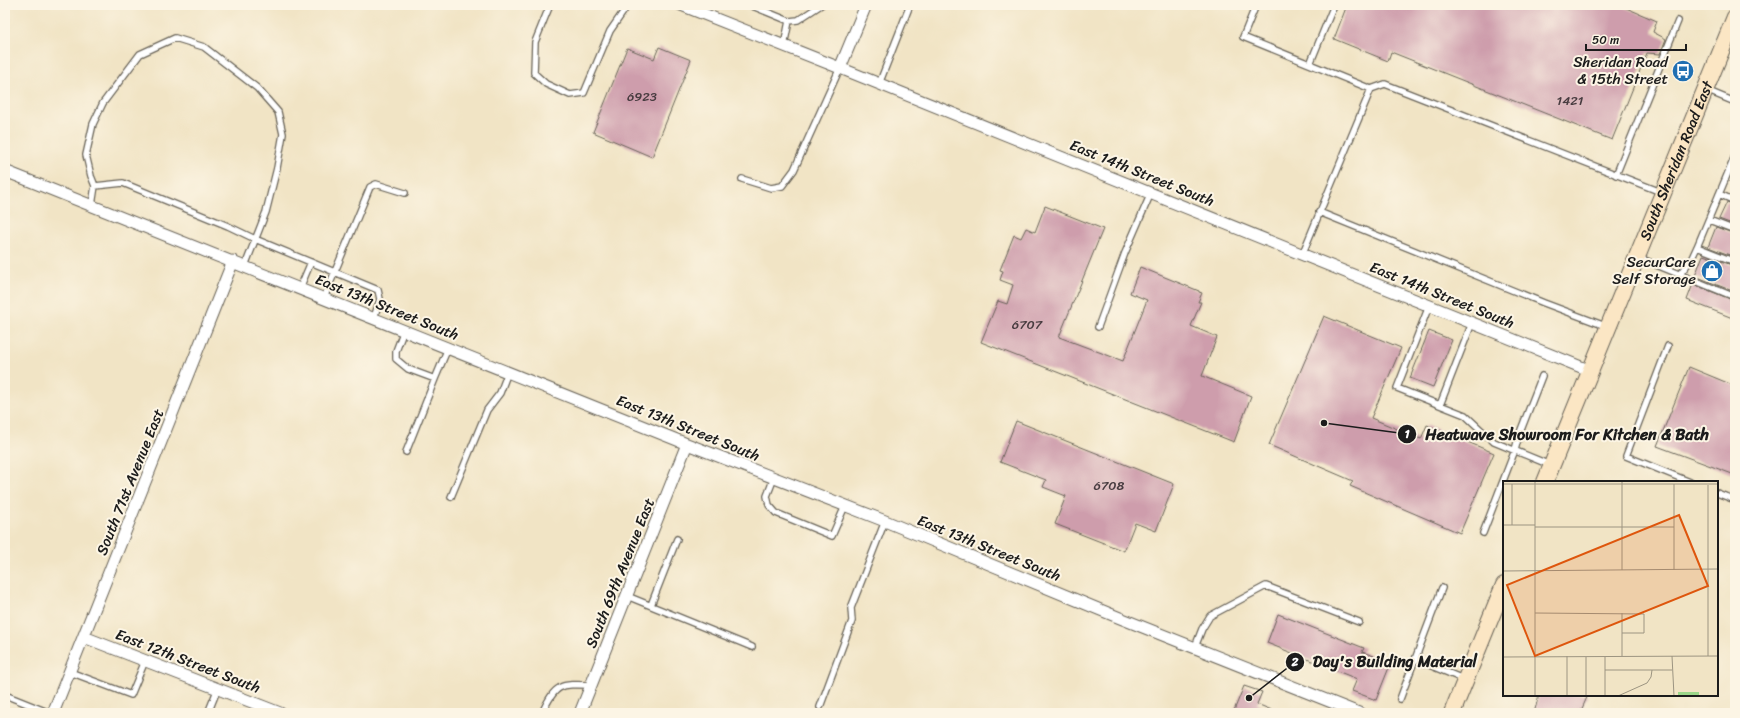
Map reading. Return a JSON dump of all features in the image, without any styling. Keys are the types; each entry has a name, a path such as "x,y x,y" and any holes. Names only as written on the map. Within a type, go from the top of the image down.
{"main road":[{"name":"South Sheridan Road East","path":"1545,481 1706,90 1728,42 1735,17"},
{"path":"1452,713 1503,587"}],"street":[{"path":"840,68 866,5"},
{"name":"East 14th Street South","path":"685,6 1591,371"},
{"name":"East 13th Street South","path":"5,171 687,444 885,521 1359,713"},
{"name":"South 71st Avenue East","path":"53,713 233,262"},
{"name":"South 69th Avenue East","path":"580,713 687,444"},
{"name":"East 12th Street South","path":"84,637 279,713"}],"lane":[{"path":"550,5 535,42 534,73 546,84 570,95 584,93 610,31 628,5"},
{"path":"750,5 789,21 798,20 821,5"},
{"path":"879,84 910,5"},
{"path":"1256,5 1243,37 1371,89 1385,84 1664,193"},
{"path":"1310,64 1334,5"},
{"path":"784,46 789,21"},
{"path":"1616,175 1678,21"},
{"path":"92,205 95,186 86,155 93,124 103,103 140,54 175,38 204,47 257,88 278,112 283,134 266,212 245,266"},
{"path":"742,179 771,188 782,186 794,170 840,68"},
{"path":"1302,254 1371,89"},
{"path":"1706,90 1735,102"},
{"path":"1679,275 1691,260 1719,194 1733,166 1735,156"},
{"path":"95,186 123,183 378,290 380,299 374,318"},
{"path":"324,298 370,187 376,184 405,193"},
{"path":"1098,328 1125,253 1151,193"},
{"path":"1719,194 1735,201"},
{"path":"1319,212 1544,303 1608,327"},
{"path":"1709,220 1735,230"},
{"path":"1697,247 1735,262"},
{"path":"1637,257 1735,297"},
{"path":"300,288 311,262"},
{"path":"1429,306 1397,388 1464,415 1494,442 1552,466"},
{"path":"1440,405 1472,323"},
{"path":"404,330 396,351 396,359 408,369 435,380"},
{"path":"1668,346 1626,456 1688,481"},
{"path":"406,452 448,348"},
{"path":"451,496 487,410 500,393 508,372"},
{"path":"1503,481 1542,376"},
{"path":"774,478 767,496 769,505 776,513 832,536 845,506"},
{"path":"1483,533 1503,481"},
{"path":"1718,493 1735,500"},
{"path":"820,706 852,621 851,608 885,521"},
{"path":"651,605 677,539"},
{"path":"1195,647 1202,629 1210,616 1266,586 1359,622"},
{"path":"1400,699 1442,588"},
{"path":"627,596 752,647"},
{"path":"1415,659 1466,680"},
{"path":"70,672 131,695 145,661"},
{"path":"542,713 549,697 555,690 569,684 592,685"},
{"path":"208,713 218,688"},
{"path":"5,695 50,713"}],"building":[{"path":"1347,5 1619,5 1657,21 1653,32 1666,39 1660,54 1647,53 1612,140 1391,52 1388,61 1334,39"},
{"path":"659,47 691,60 652,157 593,132 627,48 654,59"},
{"path":"1727,202 1735,205 1735,225 1719,219"},
{"path":"1045,206 1103,229 1059,337 1123,361 1147,300 1130,293 1140,267 1199,291 1202,293 1198,302 1201,302 1191,326 1217,337 1202,376 1251,396 1234,442 981,342 998,301 1007,304 1013,285 1000,280 1003,271 1000,270 1014,235 1021,238 1026,228 1035,232"},
{"path":"1716,227 1735,234 1735,257 1708,247"},
{"name":"SecurCare Self Storage","path":"1703,255 1735,266 1735,292 1695,276"},
{"path":"1693,284 1735,301 1735,319 1687,300"},
{"path":"1324,316 1401,348 1371,418 1421,439 1427,425 1494,453 1460,533 1350,486 1353,481 1269,445"},
{"path":"1429,331 1452,340 1433,387 1410,378"},
{"path":"1689,367 1735,386 1735,475 1657,446"},
{"path":"1016,421 1174,484 1156,531 1135,523 1124,551 1055,524 1066,496 1043,487 1046,480 1000,462"},
{"path":"1278,614 1364,648 1362,652 1374,656 1373,658 1390,665 1376,700 1352,691 1357,679 1267,643"},
{"path":"1244,686 1262,692 1257,704 1279,713 1233,713"},
{"path":"1539,696 1588,696 1580,713 1534,713"}],"place":[{"name":"Sheridan Road & 15th Street","path":"1683,71"},
{"name":"SecurCare Self Storage","path":"1712,271"},
{"name":"Heatwave Showroom For Kitchen & Bath","path":"1324,423"},
{"name":"Day's Building Material","path":"1249,698"}]}
